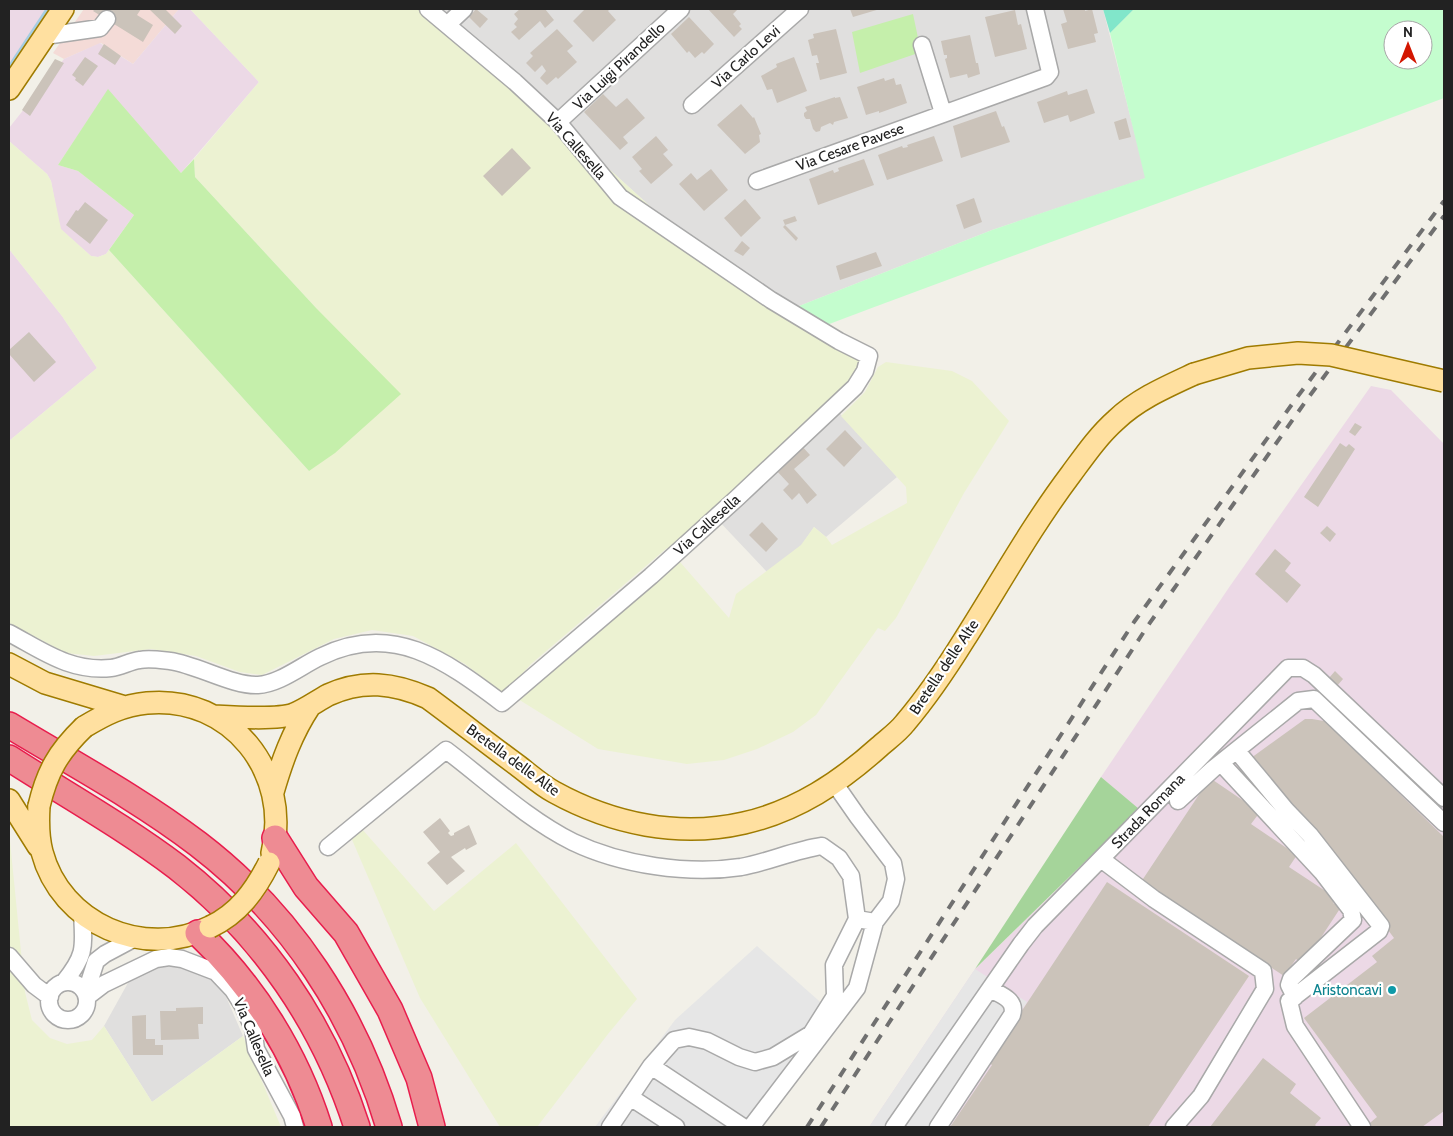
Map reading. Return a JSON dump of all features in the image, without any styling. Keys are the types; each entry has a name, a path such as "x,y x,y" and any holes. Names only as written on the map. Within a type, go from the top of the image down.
{"highway":[{"path":"9,725 167,822 212,855 256,895 302,950 333,996 362,1051 378,1091 389,1127"},
{"path":"9,758 158,853 195,882 238,921 279,972 308,1015 336,1071 357,1127"},
{"path":"276,838 306,887 346,933 390,1010 419,1078 432,1127"},
{"path":"204,930 272,1025 309,1095 319,1127"}],"main road":[{"path":"9,89 63,9"},
{"name":"Bretella delle Alte","path":"214,716 293,715 329,695 365,685 386,684 407,689 428,698 551,791 605,816 635,824 663,828 724,828 760,820 792,807 835,784 904,724 938,681 1018,550 1057,492 1095,442 1132,405 1194,374 1248,358 1298,353 1331,355 1444,381"},
{"path":"9,664 45,683 125,707"},
{"path":"148,703 170,703 193,708 214,716 230,727 251,748 267,774 273,792 276,838 269,863 258,886 241,906 221,922 204,930 177,938 156,940 135,938 110,931 82,914 69,902 52,878 42,852 38,830 39,806 44,784 53,763 67,744 84,728 104,715 125,707 148,703"},
{"name":"Bretella delle Alte","path":"273,792 289,743 298,724 311,705"},
{"path":"9,800 42,852"}],"street":[{"name":"Via Callesella","path":"9,633 62,662 89,669 113,668 140,660 170,661 233,681 258,685 278,680 322,655 348,645 365,642 401,645 431,655 458,671 502,703 651,576 855,387 865,370 869,356 839,341 771,300 620,197 558,122 428,9"},
{"path":"447,25 464,9"},
{"name":"Via Luigi Pirandello","path":"558,122 681,9"},
{"name":"Via Carlo Levi","path":"692,105 800,9"},
{"name":"Via Cesare Pavese","path":"757,180 1046,77 1050,72 1035,9"},
{"path":"45,36 100,28 107,19"},
{"path":"922,45 943,113"},
{"name":"Strada Romana","path":"894,1127 1035,926 1288,668 1303,668 1314,674 1444,798"},
{"path":"1178,801 1221,763 1298,701 1314,699 1444,822"},
{"path":"328,847 446,750 500,793 572,841 590,849 630,861 658,866 741,867 767,861 802,849 822,846 839,858 852,876 856,919 834,965 836,996 811,1034 773,1058 755,1062 739,1058 707,1041 689,1037 674,1040 651,1066 610,1127"},
{"path":"1237,751 1310,836 1381,926 1379,931 1292,999 1280,999 1265,989"},
{"path":"1221,763 1303,850 1351,910 1353,920 1291,979 1289,985 1295,1026 1362,1127"},
{"path":"751,1127 856,988 875,922 891,901 896,879 893,863 835,784"},
{"path":"1101,859 1154,899 1263,971 1265,989 1201,1096 1174,1127"},
{"path":"82,914 83,951 80,961 64,982 55,988 50,997 51,1010 60,1018 66,1020 79,1017 84,1013 87,1007 86,994 96,961 135,938"},
{"path":"856,919 875,922"},
{"path":"9,956 34,985 50,997"},
{"name":"Via Callesella","path":"86,994 156,959 182,959 216,972 233,990 243,1006 253,1028 256,1049 292,1116 295,1127"},
{"path":"64,982 77,984 86,994"},
{"path":"938,1127 1012,1015 1013,1005 1010,1001 990,989"},
{"path":"651,1066 743,1127"},
{"path":"630,1097 676,1127"}],"shaded area":[{"path":"9,9 63,9 9,96"},
{"path":"84,9 179,9 133,64 101,43 64,59 53,53"},
{"path":"179,9 190,9 259,82 181,173 108,90 58,165 78,171 134,215 106,254 98,257 91,256 60,229 51,181 47,174 9,141 9,128 64,59 100,43 133,64"},
{"path":"433,9 1103,9 1146,178 992,230 794,308 700,244 652,208"},
{"path":"9,249 62,316 97,368 9,441"},
{"path":"1371,386 1391,390 1444,444 1444,1127 869,1127 975,969 1139,810 1101,777 1230,586"},
{"path":"834,407 897,477 826,537 814,527 802,545 767,572 716,518"},
{"path":"757,946 835,1015 760,1127 595,1127 675,1020"},
{"path":"154,964 186,967 207,975 224,992 243,1036 152,1102 104,1026 129,981"},
{"path":"975,969 1027,1002 946,1127 869,1127"}],"green space":[{"path":"190,9 433,9 652,208 700,244 824,326 878,354 673,555 667,548 531,664 504,694 465,664 413,636 372,630 334,639 262,675 240,672 196,656 151,649 94,656 66,653 9,623 9,441 97,368 62,316 9,249 9,141 47,174 51,181 61,229 91,256 98,257 106,254 109,250 309,471 317,309 195,177 194,159 259,82"},
{"path":"1103,9 1134,9 1110,33"},
{"path":"1134,9 1444,9 1444,98 824,326 794,308 992,230 1145,178 1110,33"},
{"path":"913,14 921,52 860,73 852,32"},
{"path":"108,89 181,173 194,159 195,177 317,309 401,394 335,453 309,471 109,250 134,215 78,171 58,165"},
{"path":"886,362 952,371 972,381 1009,421 964,493 896,618 885,631 878,628 816,715 793,732 757,749 724,760 687,764 598,749 518,699 585,640 680,562 729,618 736,594 801,545 814,527 832,545 907,503 906,487 841,416 865,392 878,367"},
{"path":"1101,777 1139,809 975,969"},
{"path":"355,821 434,911 516,843 637,999 537,1127 500,1127 420,998 347,828"},
{"path":"9,831 25,992 32,1020 50,1038 67,1044 92,1040 104,1026 152,1102 243,1036 281,1127 9,1127"}],"building":[{"path":"95,9 141,9 137,15 153,25 143,42 93,11"},
{"path":"149,9 165,9 182,26 175,34"},
{"path":"476,9 488,19 480,28 469,17"},
{"path":"520,9 545,9 554,20 545,28 540,21 519,40 511,32 517,27 514,24 518,19 514,14"},
{"path":"585,9 610,9 608,11 616,20 593,42 573,21"},
{"path":"708,9 738,9 733,14 741,24 739,26 742,29 734,37"},
{"path":"850,9 880,9 853,17"},
{"path":"1063,9 1085,9 1085,11 1092,9 1098,33 1094,34 1096,42 1068,49 1061,24 1067,22"},
{"path":"1015,10 1018,25 1021,24 1027,49 995,57 985,17"},
{"path":"689,17 714,44 704,54 702,52 695,58 689,51 687,53 671,34"},
{"path":"557,29 573,46 567,51 577,62 558,79 556,77 547,85 540,78 546,71 542,65 535,72 526,63 533,56 530,53"},
{"path":"836,29 847,73 820,80 816,63 819,63 817,55 812,56 808,40 814,38 813,34"},
{"path":"970,35 980,74 968,78 967,74 950,78 945,59 947,55 944,55 941,41"},
{"path":"104,44 121,56 115,65 98,54"},
{"path":"85,57 98,66 83,86 72,75"},
{"path":"794,57 807,91 777,103 772,89 767,90 761,76 777,67 776,64"},
{"path":"55,59 64,63 30,116 22,110"},
{"path":"884,78 885,81 894,78 896,85 901,84 907,103 879,113 879,111 866,115 857,87"},
{"path":"1087,89 1095,113 1070,122 1068,115 1044,123 1037,102 1067,91 1068,95"},
{"path":"603,94 616,107 627,98 645,118 623,137 628,143 620,150 584,112"},
{"path":"840,97 848,118 834,122 833,125 830,123 821,127 820,131 816,132 810,119 806,119 804,116 804,113 807,111 805,107"},
{"path":"741,104 754,117 761,134 759,135 760,142 745,154 717,125"},
{"path":"996,111 1010,142 961,158 953,126"},
{"path":"1126,118 1131,137 1119,140 1114,122"},
{"path":"656,136 668,150 663,154 673,165 651,184 639,171 642,169 632,157"},
{"path":"934,136 943,161 887,180 878,155 902,146 903,148 908,147 907,145"},
{"path":"512,148 531,168 502,196 483,176"},
{"path":"864,159 874,185 818,205 809,179 833,170 834,173 839,171 838,168"},
{"path":"711,169 728,190 704,211 679,184 691,173 697,180"},
{"path":"974,198 982,222 964,229 956,205"},
{"path":"745,199 761,218 741,237 724,218"},
{"path":"85,202 108,220 90,244 66,225 76,210 78,211"},
{"path":"795,216 797,221 785,225 783,220"},
{"path":"785,225 798,238 796,241 783,227"},
{"path":"742,241 750,248 743,256 734,251"},
{"path":"876,252 882,266 840,280 836,266"},
{"path":"29,332 56,362 34,382 9,354 9,350"},
{"path":"1355,423 1362,427 1355,436 1349,432"},
{"path":"845,430 862,448 844,467 826,449"},
{"path":"1340,443 1346,447 1349,444 1355,449 1318,507 1304,497"},
{"path":"801,445 810,455 794,469 817,495 807,504 799,493 792,500 783,490 789,484 775,469"},
{"path":"762,522 778,539 766,552 749,535"},
{"path":"1327,526 1336,534 1330,542 1320,533"},
{"path":"1275,549 1291,563 1285,571 1301,585 1287,603 1255,574"},
{"path":"1335,671 1343,679 1337,686 1329,678"},
{"path":"1305,719 1324,721 1444,837 1444,1111 1422,1127 1365,1127 1377,1117 1304,1018 1377,962 1372,956 1394,938 1297,808 1290,813 1251,758"},
{"path":"1210,778 1260,812 1251,824 1297,855 1289,867 1336,898 1333,903 1341,907 1303,965 1296,959 1284,976 1141,882"},
{"path":"440,818 450,831 448,833 451,836 469,825 477,844 466,850 465,848 451,857 465,871 447,885 427,863 440,852 423,832"},
{"path":"1107,882 1249,976 1148,1127 950,1127 992,1065 988,1062"},
{"path":"203,1007 203,1024 198,1024 199,1039 161,1040 160,1011 176,1011 176,1008"},
{"path":"146,1015 146,1039 155,1039 155,1045 163,1045 163,1055 133,1055 132,1016"},
{"path":"1263,1058 1296,1084 1290,1093 1321,1118 1315,1125 1317,1127 1210,1127"}],"waterway":[{"path":"9,68 48,9"}],"railway":[{"path":"807,1127 1134,622 1298,396 1444,201"},
{"path":"821,1127 1147,627 1308,398 1444,216"}],"place":[{"name":"Aristoncavi","path":"1392,990"}]}
